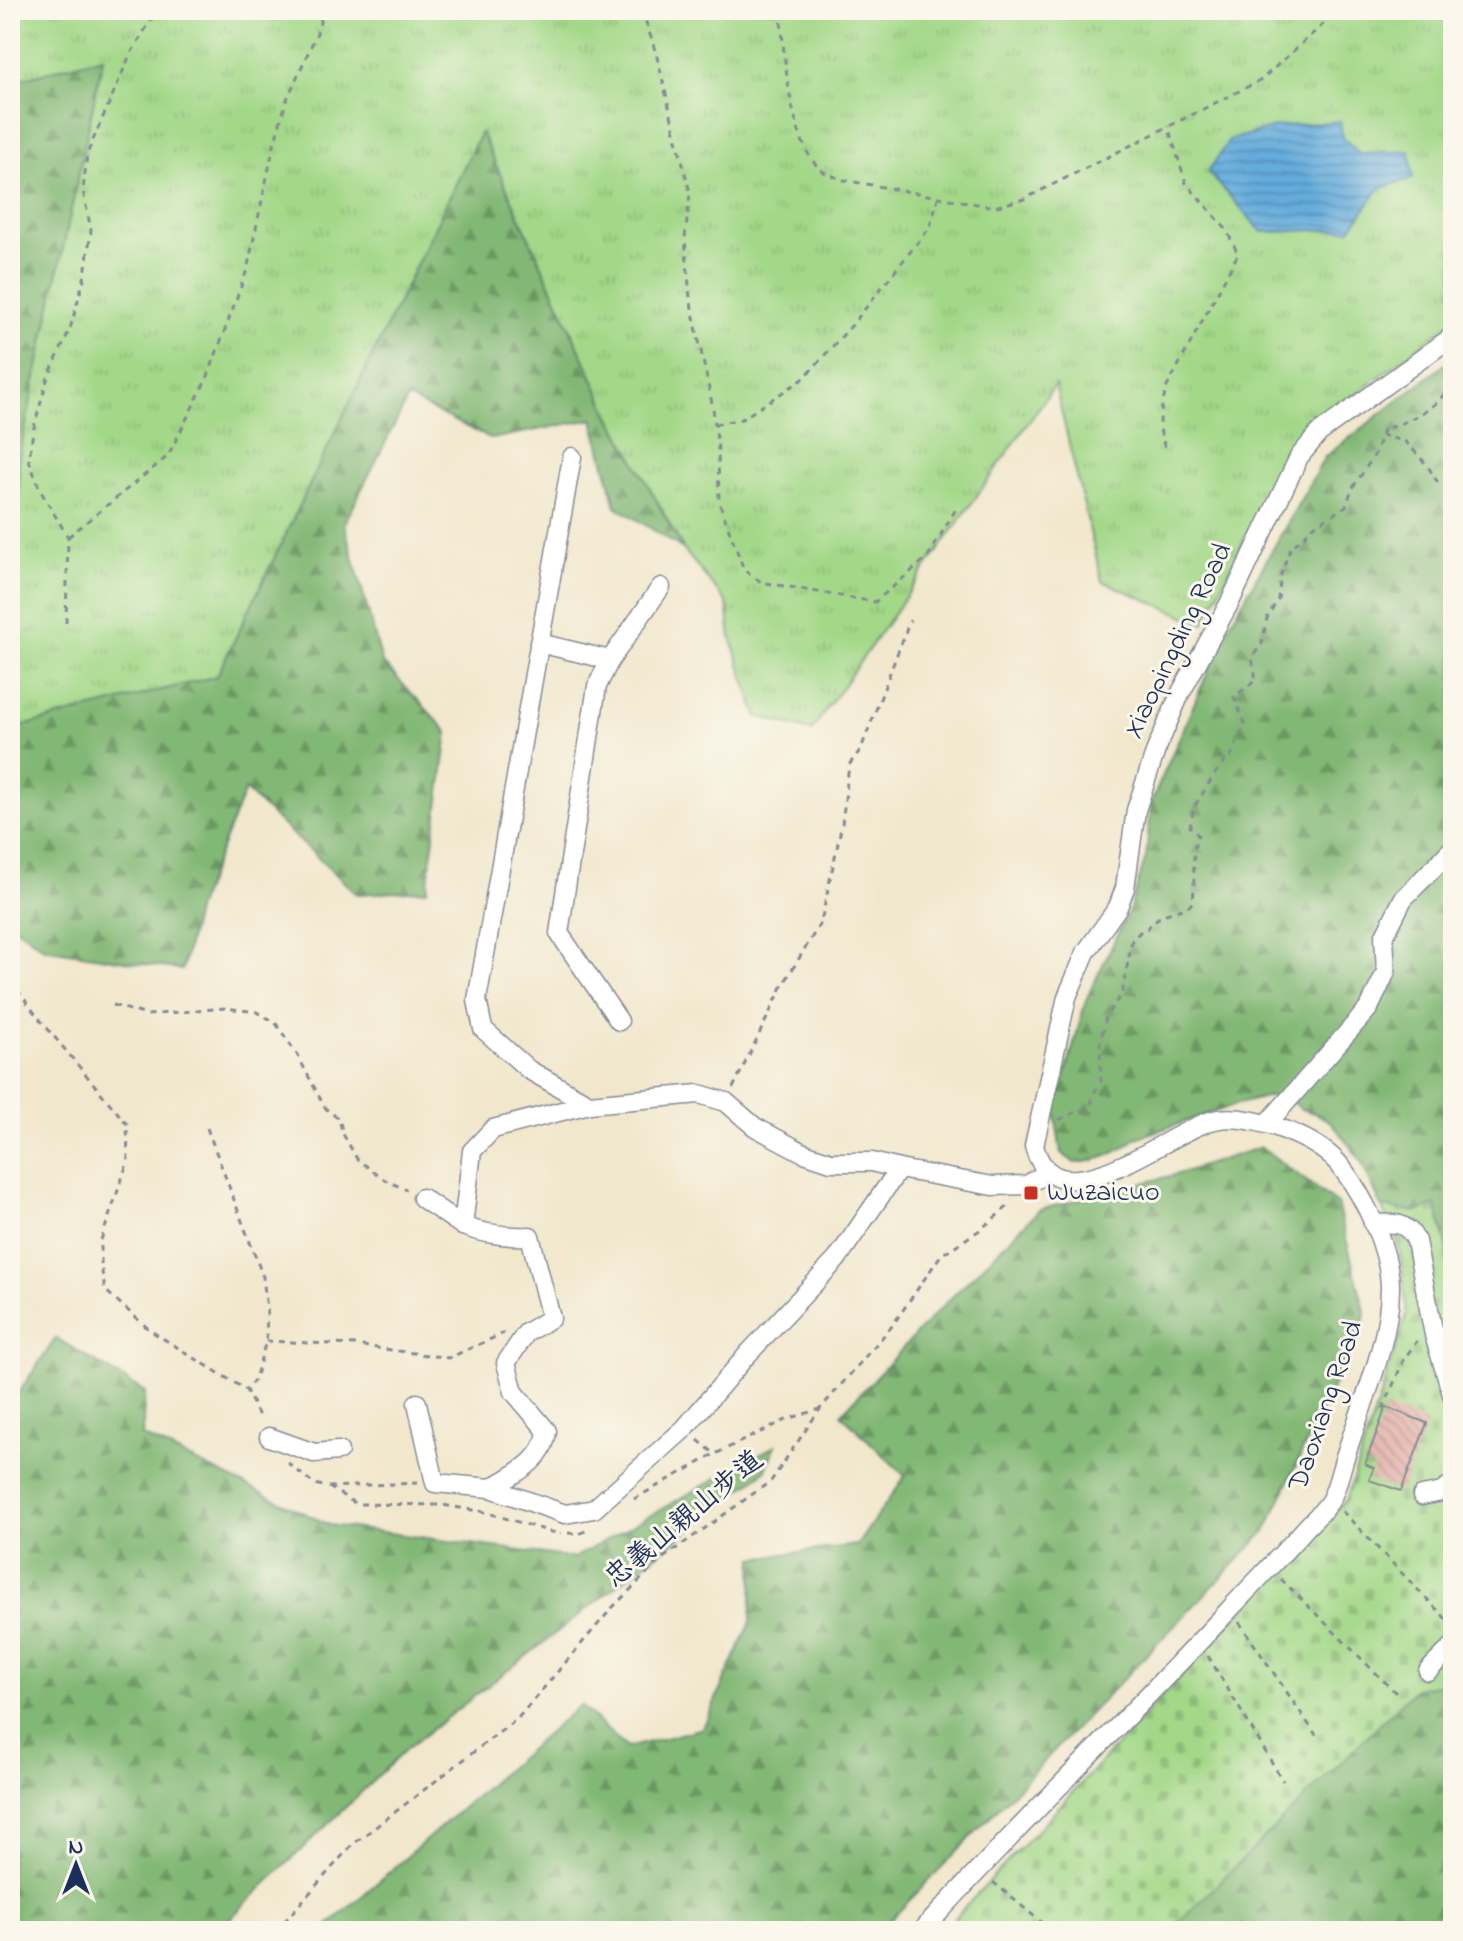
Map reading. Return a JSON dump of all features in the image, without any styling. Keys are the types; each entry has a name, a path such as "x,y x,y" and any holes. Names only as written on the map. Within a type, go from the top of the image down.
{"street":[{"name":"Xiaopingding Road","path":"1048,1172 1038,1161 1034,1146 1067,997 1077,970 1118,907 1125,888 1136,810 1156,750 1180,694 1230,602 1299,457 1319,433 1453,336"},
{"path":"572,457 477,1000 483,1029 529,1070 589,1104"},
{"path":"619,1021 559,933 597,686 610,660 661,587"},
{"path":"539,643 610,660"},
{"path":"1267,1124 1369,1008 1386,972 1384,937 1403,899 1453,848"},
{"path":"463,1226 472,1151 493,1129 589,1104 699,1094 726,1102 755,1127 804,1153 831,1162 872,1162 993,1186 1027,1185 1048,1172"},
{"name":"Daoxiang Road","path":"922,1931 978,1869 1200,1643 1330,1501 1388,1315 1388,1266 1373,1224 1341,1166 1290,1132 1240,1119 1217,1119 1194,1127 1105,1175 1070,1179 1048,1172"},
{"path":"417,1403 435,1483 491,1488 565,1514 594,1509 684,1429 747,1355 837,1259 899,1169"},
{"path":"422,1198 463,1226 480,1232 508,1237 530,1236 551,1318 526,1333 506,1363 514,1392 547,1431 546,1446 527,1466 491,1488"},
{"path":"1373,1224 1402,1224 1411,1230 1416,1241 1434,1335 1453,1398"},
{"path":"269,1437 314,1453 339,1451"},
{"path":"1422,1496 1442,1492 1453,1483"},
{"path":"1428,1671 1453,1646"}],"path":[{"path":"66,623 68,537 40,490 29,460 33,431 47,380 70,329 85,275 91,230 83,191 87,154 130,55 157,10"},
{"path":"68,537 168,456 208,376 247,270 287,99 317,33 323,10"},
{"path":"642,10 656,53 690,193 685,238 690,298 715,424 719,502 744,570 761,582 875,602 927,558 956,509"},
{"path":"780,10 790,101 808,154 822,171 844,180 897,187 938,198 994,207 1024,199 1261,80 1339,10"},
{"path":"1165,447 1160,434 1160,411 1167,387 1238,254 1226,229 1186,183 1168,126"},
{"path":"715,424 742,419 803,379 852,325 930,227 938,198"},
{"path":"1037,1130 1091,1105 1101,1081 1100,1045 1106,1016 1122,994 1132,940 1170,911 1185,910 1191,905 1193,845 1198,835 1190,827 1194,807 1220,766 1230,758 1245,724 1234,697 1256,680 1252,657 1262,644 1267,618 1278,599 1281,574 1290,549 1314,526 1346,506 1356,481 1375,454 1383,430 1412,420 1439,402 1453,387"},
{"path":"1381,435 1406,442 1427,465 1438,483"},
{"path":"726,1102 783,985 821,922 842,824 849,765 861,749 910,620"},
{"path":"10,980 127,1124 128,1161 101,1240 105,1290 151,1331 246,1390 269,1437 293,1470 314,1484 328,1487 435,1483"},
{"path":"113,1005 147,1015 225,1008 257,1012 275,1022 298,1056 325,1108 339,1119 343,1134 357,1159 385,1180 422,1198"},
{"path":"207,1128 263,1277 267,1309 266,1341 255,1379 246,1390"},
{"name":"忠義山親山步道","path":"276,1931 352,1845 518,1718 612,1608 659,1561 771,1481 820,1409 892,1326 941,1255 980,1230 1009,1206 1027,1185"},
{"path":"266,1341 355,1345 449,1358 510,1331 526,1333"},
{"path":"1383,1409 1404,1359 1421,1336 1434,1335"},
{"path":"684,1429 715,1454 788,1419 820,1409"},
{"path":"1330,1501 1453,1626"},
{"path":"1270,1568 1397,1694"},
{"path":"1230,1609 1316,1735"},
{"path":"1200,1643 1283,1781"},
{"path":"978,1869 1047,1927"}],"green space":[{"path":"10,10 1453,10 1453,321 1289,445 1204,624 1102,581 1055,385 811,731 757,716 731,637 727,603 683,549 609,414 481,132 217,676 15,729 19,457 103,57 10,82"},
{"path":"103,57 19,457 15,728 217,676 481,132 609,414 683,549 616,506 593,419 491,439 408,398 344,524 382,662 448,732 427,890 357,894 245,790 197,907 182,970 44,948 10,923 10,82"},
{"path":"1453,358 1453,1270 1436,1205 1417,1212 1382,1207 1360,1159 1331,1122 1301,1109 1288,1099 1270,1096 1238,1104 1136,1138 1107,1156 1075,1163 1061,1153 1055,1113 1086,1000 1131,906 1146,857 1151,803 1224,635 1325,457"},
{"path":"1261,1147 1337,1204 1366,1315 1265,1532 880,1931 322,1931 580,1705 627,1748 703,1728 751,1622 754,1558 857,1545 905,1476 841,1414 1039,1210 1178,1174"},
{"path":"1436,1205 1453,1270 1453,1682 1415,1689 1172,1929 962,1931 952,1921 1346,1500 1407,1314 1400,1251 1382,1207 1417,1212"},
{"path":"56,1338 145,1392 142,1436 329,1525 574,1558 776,1445 765,1471 405,1750 217,1931 10,1931 10,1405"},
{"path":"1453,1682 1453,1931 1165,1931 1172,1929 1415,1689"}],"water":[{"path":"1340,121 1343,138 1359,153 1410,151 1413,178 1379,189 1351,229 1262,232 1208,172 1229,140 1275,127"}],"building":[{"path":"1386,1407 1427,1423 1401,1491 1369,1480 1374,1468 1365,1464"}],"place":[{"name":"Wuzaicuo","path":"1031,1193"}]}
